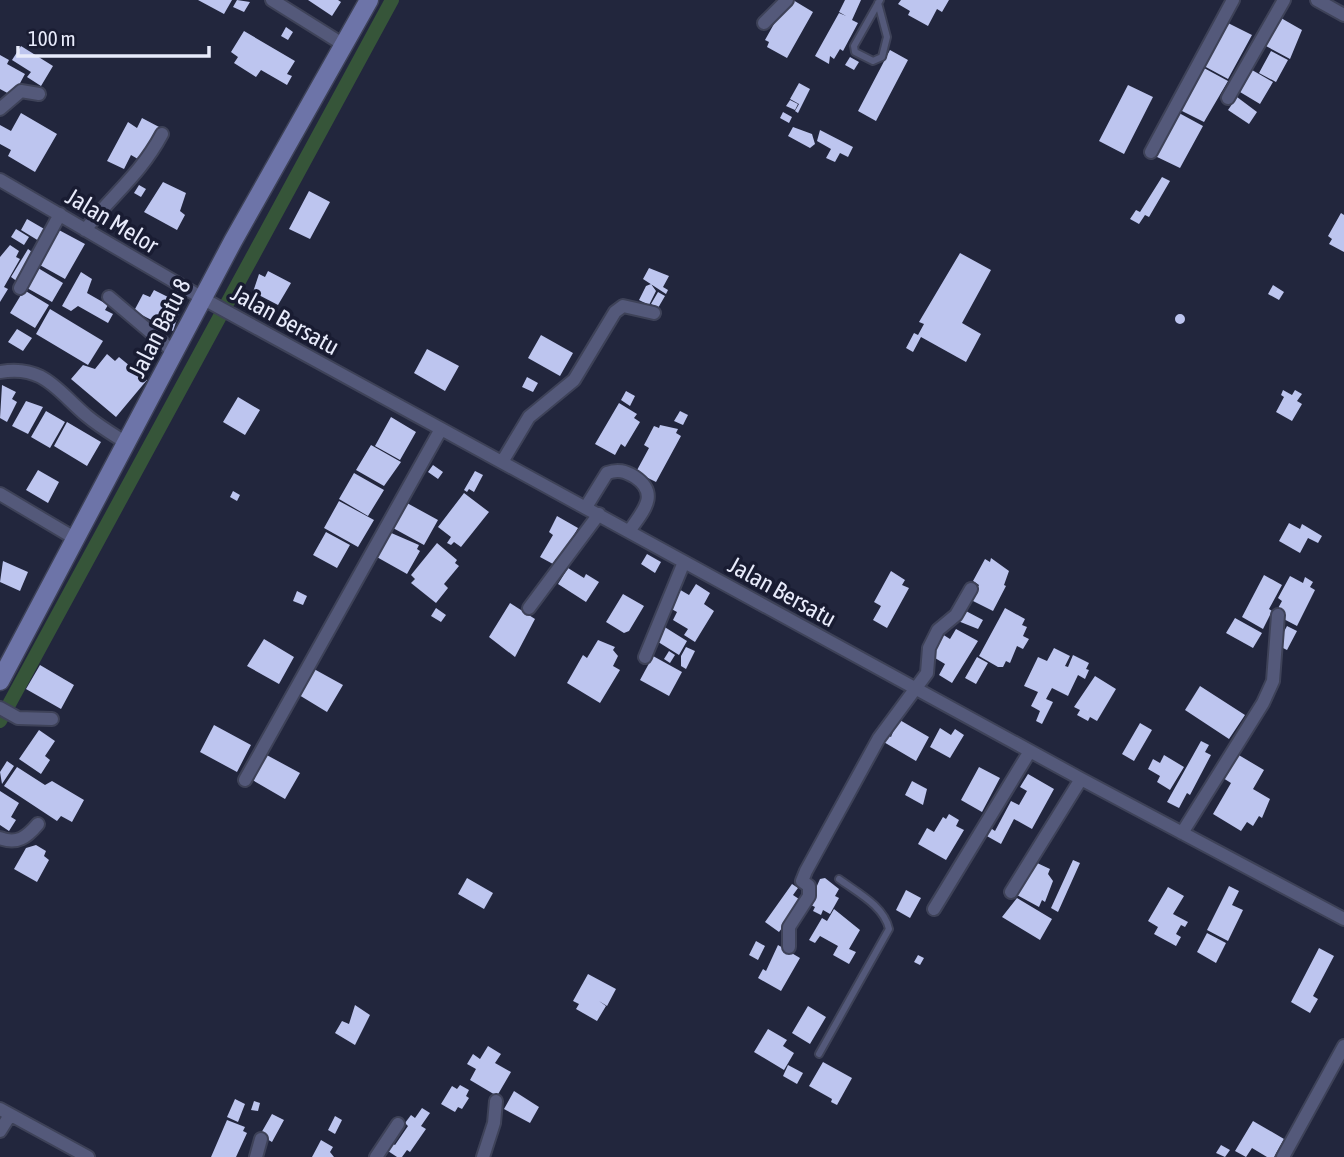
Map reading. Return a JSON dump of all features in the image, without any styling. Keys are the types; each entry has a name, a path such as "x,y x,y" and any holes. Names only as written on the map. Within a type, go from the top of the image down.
{"street":[{"path":"272,0 344,45"},
{"name":"Jalan Batu 8","path":"2,673 369,0"},
{"path":"764,23 787,0"},
{"path":"1151,152 1233,0"},
{"path":"1228,98 1284,0"},
{"path":"1317,0 1344,15"},
{"path":"0,109 21,91 39,94"},
{"path":"85,230 107,202 147,163 162,134"},
{"name":"Jalan Melor","path":"0,180 207,301"},
{"path":"20,288 60,214"},
{"path":"109,297 175,353"},
{"name":"Jalan Bersatu","path":"207,301 1081,779 1344,919"},
{"path":"502,462 529,417 573,380 615,312 623,306 654,313"},
{"path":"0,372 27,370 43,378 61,390 85,415 128,444"},
{"path":"244,780 441,429"},
{"path":"586,507 607,473 628,472 645,484 648,494 645,507 630,530"},
{"path":"0,494 76,539"},
{"path":"529,608 598,514"},
{"path":"645,657 684,562"},
{"path":"789,947 789,926 809,895 809,886 802,881 806,871 879,738 914,687 927,673 929,648 938,630 956,615 971,589"},
{"path":"1182,833 1263,703 1273,681 1278,615"},
{"path":"0,708 19,718 52,719"},
{"path":"934,909 1030,751"},
{"path":"1011,892 1081,779"},
{"path":"0,838 17,841 27,837 38,824"},
{"path":"1283,1157 1344,1046"},
{"path":"483,1157 494,1123 495,1101"},
{"path":"0,1131 5,1112 88,1157"},
{"path":"376,1157 398,1124"},
{"path":"256,1157 261,1139"}],"lane":[{"path":"879,1 887,37 883,57 873,61 855,52 854,46 879,1"},
{"path":"819,1054 887,939 889,929 887,920 873,904 839,879"}],"building":[{"path":"198,0 232,0 224,14"},
{"path":"237,0 250,2 244,12 233,7"},
{"path":"308,0 338,0 341,2 332,16"},
{"path":"793,0 813,12 787,58 767,47 769,42 765,40 784,6 789,8"},
{"path":"845,0 861,0 852,20 858,23 843,51 840,49 834,59 830,56 829,64 815,56 839,13 846,16 839,12"},
{"path":"901,0 949,0 942,12 937,9 928,26 908,15 910,11 898,4"},
{"path":"1281,18 1302,30 1290,59 1266,46"},
{"path":"1228,23 1252,35 1228,79 1204,66"},
{"path":"286,27 293,32 288,40 281,36"},
{"path":"244,31 295,61 287,74 292,76 287,85 261,70 256,77 234,63 238,57 231,52"},
{"path":"21,46 53,66 41,86 27,77 31,72 12,60"},
{"path":"890,50 908,60 876,121 858,111"},
{"path":"1271,51 1288,60 1276,82 1259,73"},
{"path":"0,55 9,60 7,64 25,74 13,96 0,89"},
{"path":"850,57 859,62 854,70 845,65"},
{"path":"1204,68 1228,81 1204,122 1180,110"},
{"path":"1252,70 1273,82 1260,104 1240,92"},
{"path":"799,83 810,89 798,113 795,111 799,104 790,99"},
{"path":"1128,85 1153,97 1124,154 1099,141"},
{"path":"1237,97 1257,112 1249,124 1228,110"},
{"path":"790,100 798,104 795,110 786,106"},
{"path":"783,112 792,117 789,123 780,118"},
{"path":"21,113 57,134 35,172 8,156 11,150 0,144 0,125 11,131"},
{"path":"1179,113 1203,126 1180,168 1155,156"},
{"path":"142,118 161,128 143,162 131,155 124,169 107,161 128,122 137,128"},
{"path":"793,127 812,134 815,144 810,148 788,136"},
{"path":"820,130 853,147 848,157 840,153 835,162 826,158 831,149 817,141"},
{"path":"1162,177 1170,181 1149,217 1145,215 1139,224 1130,219 1136,210 1140,212"},
{"path":"163,182 186,193 180,211 185,215 177,230 144,212"},
{"path":"139,185 146,189 141,197 134,193"},
{"path":"309,191 330,202 310,239 289,229"},
{"path":"1341,213 1344,215 1344,252 1329,244 1332,239 1328,236"},
{"path":"27,219 46,230 39,241 21,230"},
{"path":"16,229 29,237 24,245 11,237"},
{"path":"57,229 85,244 65,279 38,264"},
{"path":"10,245 19,251 16,257 20,259 4,287 8,289 0,302 0,257"},
{"path":"28,249 35,254 18,282 11,277"},
{"path":"960,253 991,270 962,323 981,334 966,362 921,337 913,352 906,348 914,333 918,335 924,324 919,322"},
{"path":"38,268 63,283 52,302 27,288"},
{"path":"649,268 669,276 663,287 668,290 666,294 643,279"},
{"path":"268,271 291,283 278,305 253,292 259,274 265,277"},
{"path":"81,272 92,279 87,293 108,305 105,310 113,314 108,323 78,306 71,311 62,306"},
{"path":"651,284 656,291 649,305 639,300 646,286"},
{"path":"1273,285 1284,292 1279,300 1268,294"},
{"path":"24,290 49,305 35,328 10,313"},
{"path":"154,290 182,304 173,331 134,311 143,294 150,297"},
{"path":"658,292 665,296 658,308 651,304"},
{"path":"50,309 103,341 88,365 36,334"},
{"path":"1180,314 1184,315 1184,323 1180,324 1176,323 1175,319 1176,315"},
{"path":"17,329 32,338 23,351 8,342"},
{"path":"541,335 573,353 560,376 528,358"},
{"path":"427,349 459,366 445,391 414,373"},
{"path":"107,354 115,361 119,357 147,380 116,417 71,379 83,365 95,369"},
{"path":"527,377 538,383 533,392 522,387"},
{"path":"2,385 16,392 12,399 17,402 7,422 0,418"},
{"path":"1283,390 1292,395 1295,390 1302,394 1297,401 1302,404 1292,421 1276,412 1284,397 1281,395"},
{"path":"626,391 635,396 630,406 621,400"},
{"path":"238,397 260,410 245,435 223,422"},
{"path":"26,401 43,407 28,434 12,426"},
{"path":"619,403 637,414 634,418 640,422 625,447 621,444 615,455 595,444"},
{"path":"46,411 65,422 50,448 31,437"},
{"path":"680,411 688,415 683,425 674,421"},
{"path":"391,417 416,432 400,460 375,446"},
{"path":"67,422 101,442 87,466 54,446"},
{"path":"660,425 678,429 676,433 681,436 656,482 636,472 649,448 644,445 654,426 659,428"},
{"path":"371,445 401,462 384,486 356,470"},
{"path":"433,465 443,472 438,479 428,472"},
{"path":"38,470 59,482 48,503 26,490"},
{"path":"475,471 483,475 474,492 469,489 467,492 464,490"},
{"path":"354,473 384,490 368,516 339,499"},
{"path":"233,491 240,495 237,501 230,497"},
{"path":"464,493 489,512 461,547 454,542 451,545 447,543 451,537 438,527"},
{"path":"339,501 374,520 358,547 324,528"},
{"path":"407,503 438,520 424,545 393,528"},
{"path":"557,516 578,528 559,561 556,559 553,564 540,557 553,535 549,532"},
{"path":"1289,523 1300,529 1302,524 1322,536 1318,543 1308,538 1300,553 1279,541"},
{"path":"326,532 350,545 337,568 313,555"},
{"path":"389,532 419,545 417,549 420,551 407,574 375,556"},
{"path":"437,543 457,560 455,563 459,566 444,584 448,588 436,603 411,583 415,579 411,575"},
{"path":"647,554 661,562 655,573 641,564"},
{"path":"991,558 1009,571 1004,585 1006,586 993,611 971,600 979,585 973,581 985,559 990,562"},
{"path":"3,561 28,572 20,591 0,582"},
{"path":"568,568 584,578 586,574 599,582 586,602 558,584"},
{"path":"891,571 905,580 902,585 909,588 887,628 873,620 881,606 874,602"},
{"path":"1264,575 1282,585 1269,609 1272,611 1263,629 1242,617"},
{"path":"1290,576 1303,583 1305,577 1313,582 1310,587 1315,590 1297,626 1278,616 1277,610 1282,601 1278,598"},
{"path":"696,584 710,593 704,604 714,611 695,642 684,635 688,629 673,620 677,612 666,606 677,588 689,595"},
{"path":"297,591 307,596 303,605 293,601"},
{"path":"623,594 644,606 629,631 624,633 606,622"},
{"path":"510,603 535,619 515,657 489,637"},
{"path":"436,608 446,615 441,622 431,616"},
{"path":"1005,608 1025,619 1022,625 1027,627 1023,636 1029,639 1023,649 1017,646 1010,663 1006,661 1003,667 998,667 979,656"},
{"path":"964,610 983,620 978,629 958,621"},
{"path":"1235,618 1262,633 1253,648 1226,633"},
{"path":"663,626 687,641 679,655 655,640"},
{"path":"1287,626 1297,631 1287,650 1277,645"},
{"path":"956,629 978,641 952,683 939,675 945,664 930,655 942,634 950,639"},
{"path":"264,639 294,657 279,684 247,666"},
{"path":"598,640 615,647 613,650 618,656 613,666 620,670 600,703 567,683 583,655 587,658"},
{"path":"686,647 695,651 686,669 681,666 681,656"},
{"path":"1054,648 1070,656 1065,666 1068,667 1073,655 1089,663 1086,669 1089,670 1085,679 1078,675 1068,696 1052,688 1046,699 1053,702 1042,724 1036,721 1040,711 1031,706 1038,692 1024,686 1038,657 1047,661"},
{"path":"669,651 675,655 670,663 664,659"},
{"path":"653,656 682,672 669,696 640,680"},
{"path":"977,657 988,663 976,684 965,678"},
{"path":"40,665 74,685 61,709 26,689"},
{"path":"314,669 343,685 327,712 299,695"},
{"path":"1095,676 1116,689 1097,721 1090,717 1088,721 1077,715 1080,710 1074,707"},
{"path":"1200,686 1245,715 1229,739 1185,710"},
{"path":"898,719 929,737 916,761 882,741 886,734 891,737"},
{"path":"1140,723 1152,730 1134,761 1122,754"},
{"path":"214,725 251,745 237,772 200,752"},
{"path":"940,728 951,735 955,729 964,735 950,758 930,747"},
{"path":"39,730 55,741 45,756 50,760 41,774 19,759"},
{"path":"1201,741 1209,745 1205,752 1211,755 1190,795 1187,793 1179,808 1167,802"},
{"path":"263,753 300,773 285,799 249,778"},
{"path":"1237,754 1264,770 1253,789 1270,799 1262,818 1259,816 1253,826 1247,822 1241,831 1213,814 1231,783 1223,778"},
{"path":"1164,755 1184,767 1170,790 1157,782 1160,776 1148,769 1153,759 1160,763"},
{"path":"7,761 14,766 2,784 0,772"},
{"path":"17,767 45,785 52,781 84,800 72,822 61,816 57,821 4,786"},
{"path":"979,767 1000,778 982,812 961,800"},
{"path":"1028,774 1054,789 1032,829 1014,819 1001,844 985,835 989,827 995,831 1011,801 1019,805 1027,791 1020,787"},
{"path":"912,781 927,789 923,805 905,795"},
{"path":"0,791 19,803 11,817 16,820 9,831 0,825"},
{"path":"949,814 959,820 956,826 964,830 946,860 918,844 927,828 934,832 943,817 946,819"},
{"path":"36,845 46,851 44,856 49,860 37,882 14,869 26,848"},
{"path":"1073,860 1080,863 1058,912 1051,908"},
{"path":"1035,862 1050,869 1048,874 1053,881 1045,902 1042,900 1039,907 1017,895"},
{"path":"467,878 493,893 484,909 458,894"},
{"path":"825,878 839,889 835,896 839,898 830,914 823,910 821,915 813,911 815,907 809,904 820,879"},
{"path":"792,884 798,888 793,895 802,901 779,932 765,922"},
{"path":"1229,886 1239,891 1232,905 1243,910 1228,941 1207,930"},
{"path":"1168,887 1184,896 1173,914 1188,922 1185,927 1181,925 1176,934 1181,937 1176,946 1154,934 1158,927 1148,921"},
{"path":"906,890 921,898 910,918 896,910"},
{"path":"1017,898 1052,919 1040,940 1002,917"},
{"path":"834,909 860,930 849,949 856,952 849,964 833,955 838,946 820,936 815,943 809,940 822,918 827,921"},
{"path":"1207,933 1226,943 1216,963 1197,952"},
{"path":"756,941 765,946 758,960 749,955"},
{"path":"778,945 800,958 781,991 758,978 763,969 766,971"},
{"path":"1319,948 1334,956 1313,996 1318,999 1310,1013 1291,1002"},
{"path":"918,955 924,958 920,965 914,962"},
{"path":"588,974 616,989 607,1006 599,1001 606,1006 597,1021 576,1009 579,1004 573,1001"},
{"path":"355,1005 370,1015 355,1045 335,1033 342,1021 349,1024"},
{"path":"808,1006 826,1017 810,1044 792,1033"},
{"path":"768,1029 787,1040 783,1046 794,1053 784,1070 754,1052"},
{"path":"488,1046 501,1054 495,1063 511,1072 497,1096 470,1080 476,1069 467,1064 473,1054 480,1059"},
{"path":"823,1062 852,1078 837,1105 831,1102 832,1099 809,1086"},
{"path":"788,1065 803,1073 797,1084 783,1076"},
{"path":"460,1085 469,1090 466,1096 469,1098 462,1109 458,1107 455,1112 441,1104 452,1086 457,1089"},
{"path":"514,1091 539,1107 530,1123 504,1109"},
{"path":"235,1099 245,1104 238,1122 227,1117"},
{"path":"254,1101 260,1103 258,1111 251,1110"},
{"path":"422,1108 430,1113 421,1126 426,1129 410,1152 407,1150 402,1157 397,1157 385,1149 390,1142 395,1145 408,1126 405,1123 411,1115 415,1118"},
{"path":"272,1114 284,1120 272,1142 260,1135"},
{"path":"335,1116 342,1120 335,1134 328,1130"},
{"path":"227,1120 245,1127 243,1131 247,1133 236,1157 211,1157"},
{"path":"1253,1121 1284,1139 1274,1157 1267,1157 1252,1148 1246,1157 1235,1151"},
{"path":"321,1140 333,1147 330,1152 334,1157 312,1157"},
{"path":"1221,1145 1230,1150 1225,1157 1216,1153"}],"waterway":[{"path":"0,721 392,0"}]}
